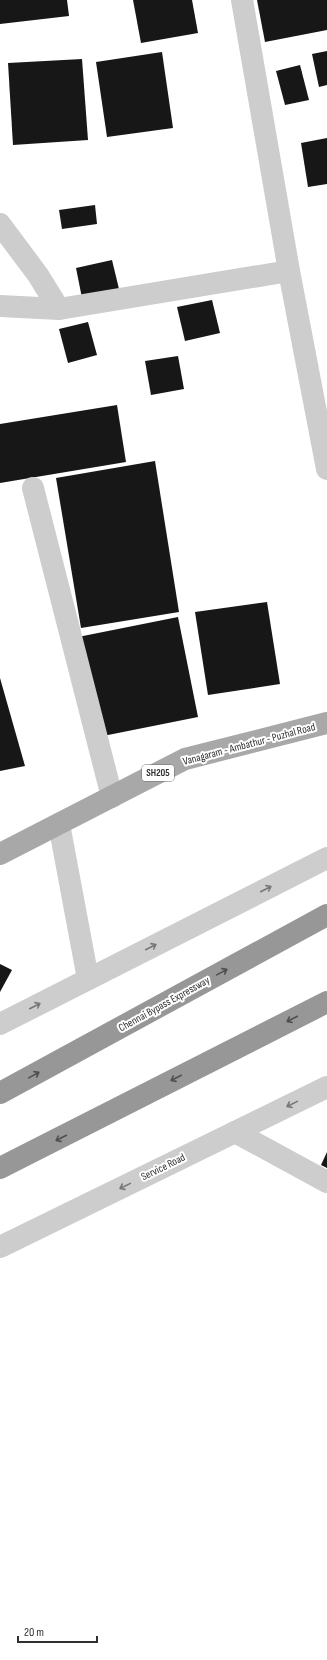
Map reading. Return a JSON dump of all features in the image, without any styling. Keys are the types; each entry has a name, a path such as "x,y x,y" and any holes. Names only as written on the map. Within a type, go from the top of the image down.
{"highway":[{"name":"Chennai Bypass Expressway","path":"0,1093 327,915"},
{"path":"0,1168 327,1002"}],"main road":[{"name":"Vanagaram - Ambathur - Puzhal Road","path":"0,854 185,759 327,723"}],"street":[{"path":"242,0 289,271 327,469"},
{"path":"0,224 38,275 59,309"},
{"path":"0,306 59,309 289,271"},
{"path":"33,488 112,797"},
{"path":"59,824 88,979"},
{"path":"0,1024 327,858"},
{"name":"Service Road","path":"0,1246 327,1087"},
{"path":"235,1132 327,1182"}],"building":[{"path":"0,0 67,0 69,16 0,24"},
{"path":"133,0 192,0 198,33 141,43"},
{"path":"257,0 327,0 327,30 265,42"},
{"path":"327,51 327,85 319,87 312,54"},
{"path":"162,52 173,128 107,137 96,62"},
{"path":"82,59 88,140 13,145 8,63"},
{"path":"300,65 309,100 285,105 276,71"},
{"path":"327,138 327,184 308,187 301,143"},
{"path":"95,205 97,224 62,229 59,210"},
{"path":"112,260 119,289 82,298 76,268"},
{"path":"212,300 220,333 185,341 177,307"},
{"path":"88,322 97,355 68,363 59,329"},
{"path":"178,356 184,389 151,395 145,361"},
{"path":"117,405 126,462 0,483 0,424"},
{"path":"155,461 179,612 81,628 56,478"},
{"path":"267,602 280,684 208,695 195,612"},
{"path":"178,617 198,717 98,737 78,637"},
{"path":"0,678 25,766 0,771"},
{"path":"0,964 12,970 0,992"},
{"path":"327,1152 327,1168 321,1165"}]}
